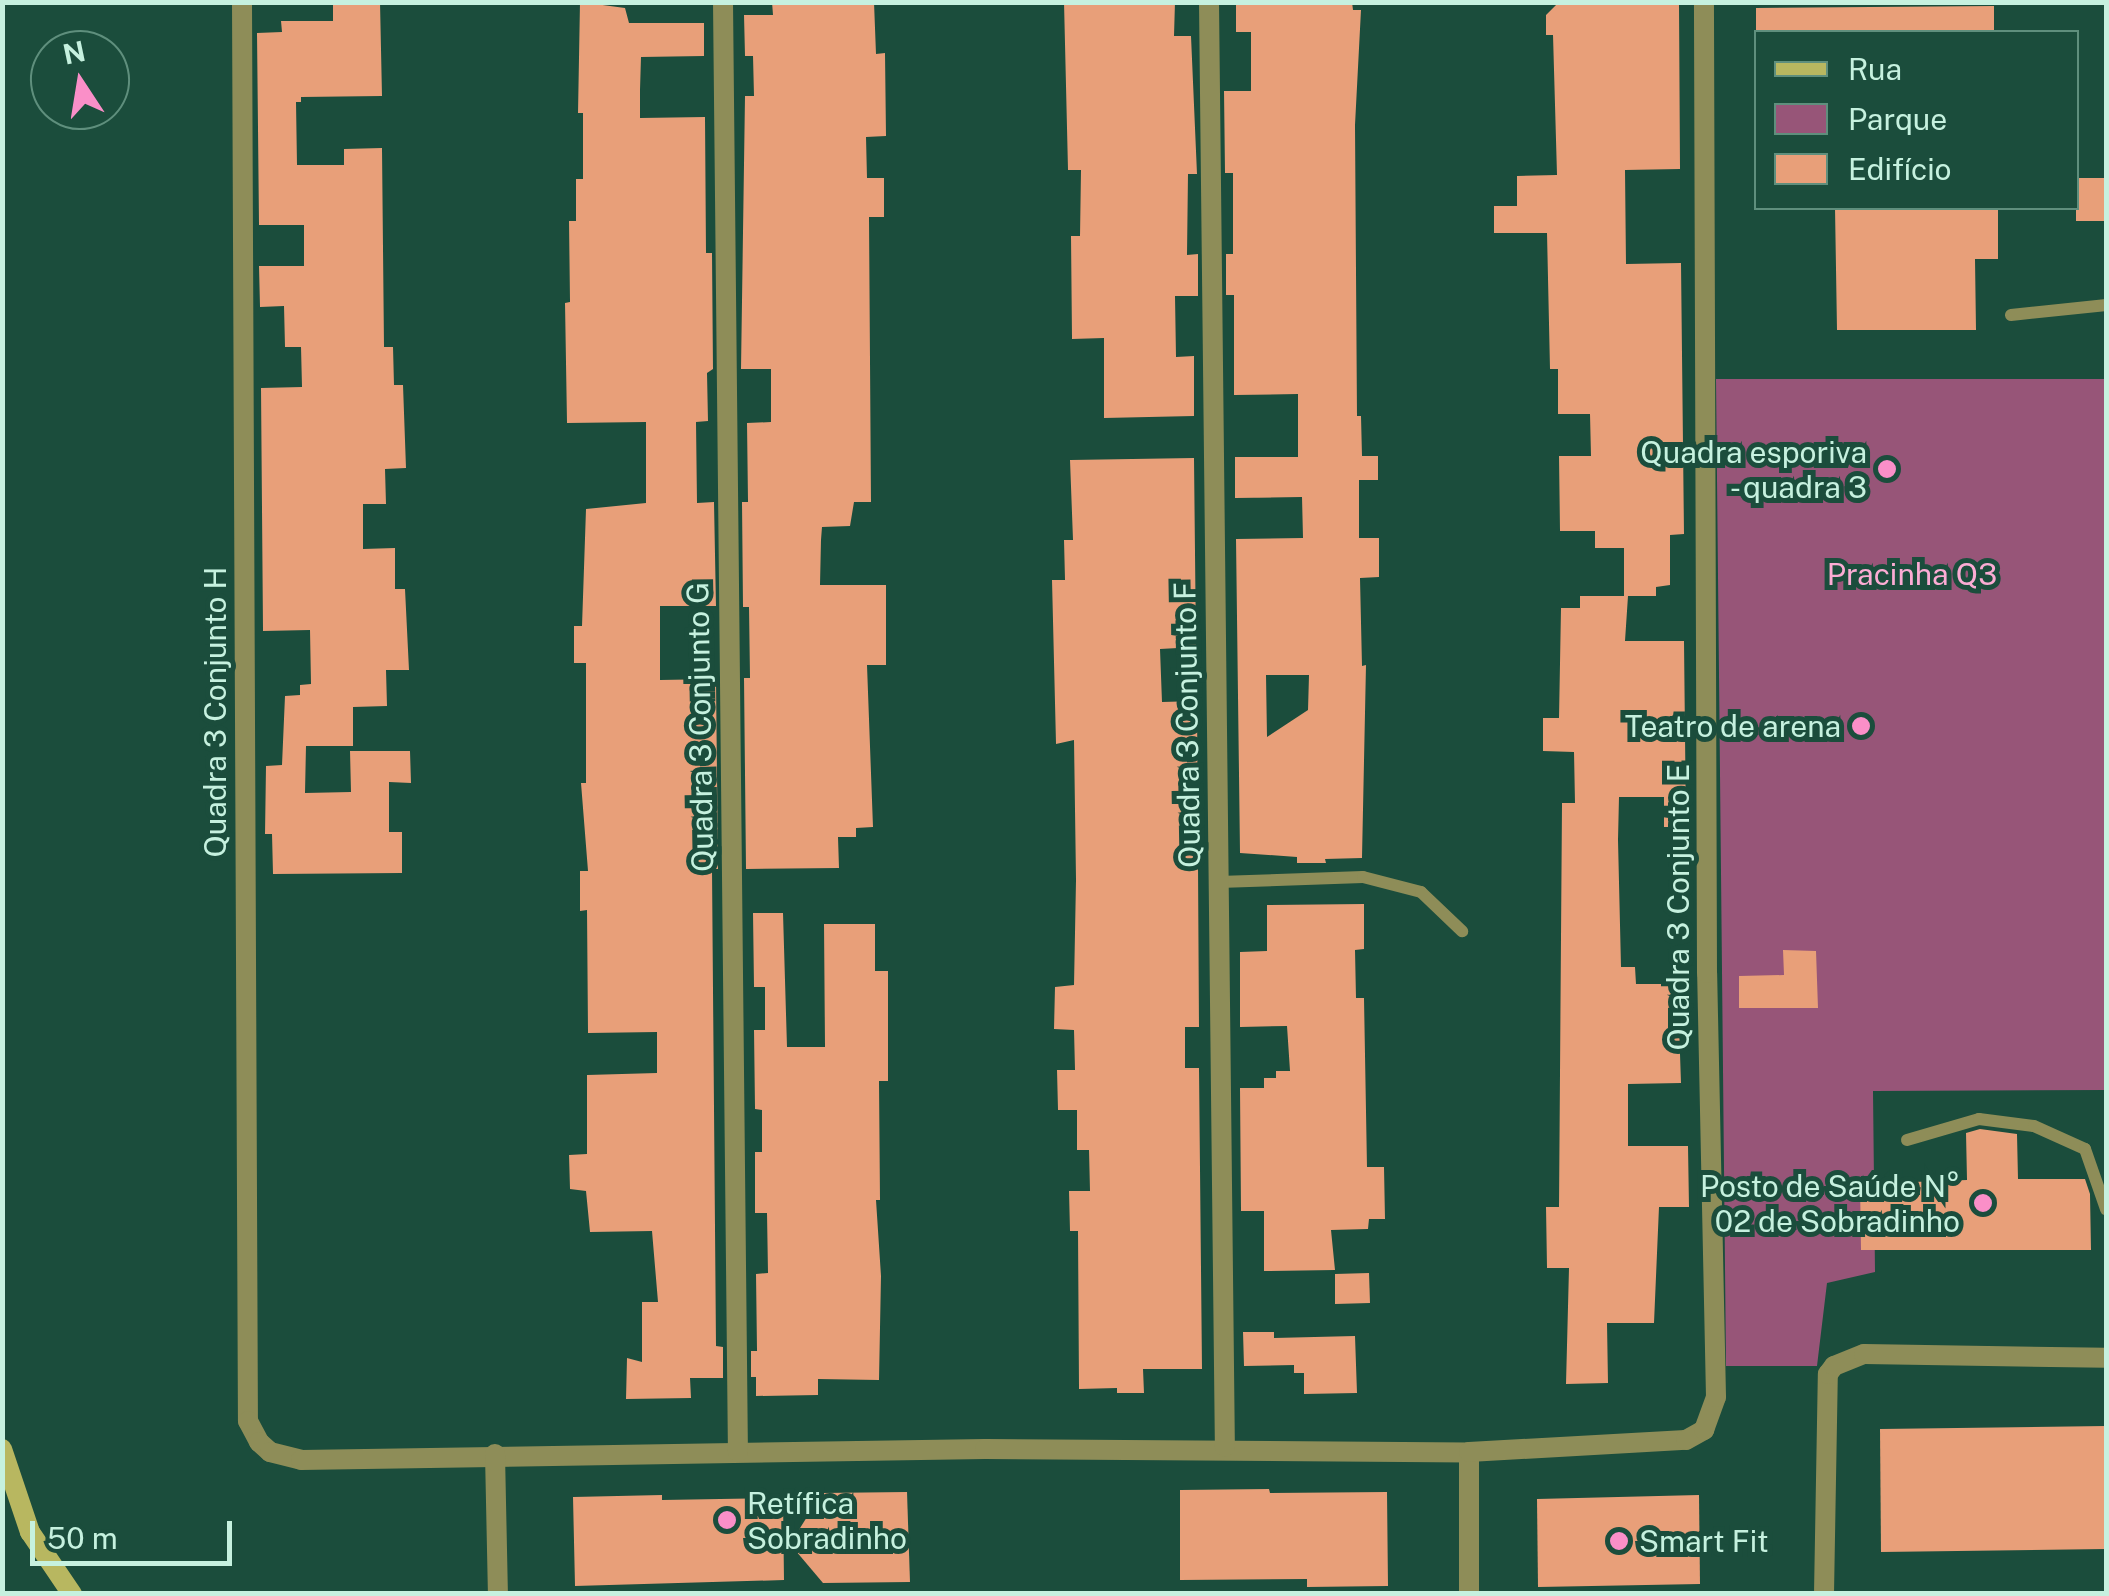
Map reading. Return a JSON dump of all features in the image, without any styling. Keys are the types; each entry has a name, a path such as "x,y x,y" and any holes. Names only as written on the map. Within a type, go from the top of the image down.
{"main road":[{"path":"2,1450 30,1532 72,1594"}],"street":[{"name":"Quadra 3 Conjunto H","path":"242,2 248,1421"},
{"name":"Quadra 3 Conjunto G","path":"723,2 738,1452"},
{"name":"Quadra 3 Conjunto F","path":"1209,2 1225,1447"},
{"name":"Quadra 3 Conjunto E","path":"248,1421 270,1452 301,1460 495,1454 1225,1447 1469,1452 1686,1440 1704,1430 1716,1397 1707,974 1704,2"},
{"path":"1824,1594 1828,1374 1834,1366 1864,1354 2106,1358"},
{"path":"1469,1452 1470,1594"},
{"path":"495,1454 498,1594"}],"lane":[{"path":"2011,315 2106,305"},
{"path":"1219,882 1362,876 1420,892 1462,931"},
{"path":"1907,1140 1979,1119 2034,1126 2085,1149 2106,1209"}],"green space":[{"name":"Pracinha Q3","path":"1716,379 2106,379 2106,1090 1873,1091 1875,1272 1827,1283 1817,1366 1726,1366"}],"building":[{"path":"333,2 380,2 382,96 301,97 301,102 296,102 297,165 344,165 344,149 382,148 384,347 393,347 394,385 403,385 406,468 385,469 386,504 363,504 363,549 395,548 395,589 405,589 409,670 386,670 387,706 353,707 353,746 306,746 305,793 351,792 350,751 410,751 411,783 389,782 389,832 402,832 402,873 273,874 272,834 265,834 266,766 282,765 285,696 300,695 300,685 311,684 310,630 263,631 261,388 302,387 301,347 285,347 284,306 260,307 259,266 304,266 304,225 259,225 257,33 282,32 281,21 333,21"},
{"path":"580,2 625,8 629,23 704,23 704,56 641,57 640,90 640,118 705,117 706,253 712,253 713,369 707,373 708,421 696,422 697,503 714,502 716,606 660,606 660,680 716,679 718,869 712,869 716,1346 723,1347 723,1378 690,1378 691,1398 626,1399 627,1358 642,1362 642,1302 658,1302 652,1231 590,1232 586,1191 570,1189 569,1155 587,1154 587,1075 657,1073 657,1032 588,1033 587,910 580,911 580,871 588,871 581,783 586,783 586,663 574,663 574,626 582,626 586,509 646,503 646,422 567,423 565,303 570,302 569,221 576,221 576,179 583,179 583,113 578,113"},
{"path":"772,2 874,2 876,54 885,53 886,136 866,137 867,178 884,178 884,217 869,217 871,502 854,502 850,526 822,527 821,540 820,585 886,585 886,665 867,665 873,827 856,828 856,837 838,837 839,868 746,869 744,678 750,678 749,607 743,607 742,502 748,502 747,423 771,422 771,369 741,369 745,96 754,96 753,56 745,56 744,15 773,15"},
{"path":"1064,2 1175,2 1174,36 1191,36 1197,174 1188,174 1187,255 1198,254 1198,296 1175,296 1176,357 1194,356 1194,416 1104,418 1104,338 1072,339 1071,236 1080,236 1081,170 1068,170"},
{"path":"1236,2 1352,2 1353,10 1361,10 1355,125 1357,416 1361,416 1362,456 1378,456 1378,480 1359,480 1359,538 1379,538 1379,577 1360,578 1362,666 1366,665 1362,858 1325,859 1326,863 1297,863 1297,857 1240,853 1236,539 1303,538 1302,497 1235,498 1235,457 1298,457 1298,394 1234,395 1234,295 1226,295 1226,254 1233,254 1233,173 1225,173 1224,91 1251,91 1251,32 1236,32","holes":["1266,675 1309,675 1308,710 1267,737"]},
{"path":"1559,2 1679,2 1680,169 1625,170 1626,264 1681,263 1684,534 1670,535 1670,585 1656,587 1656,596 1624,596 1624,548 1595,548 1595,531 1560,531 1559,456 1591,456 1590,414 1558,414 1558,369 1550,369 1547,233 1494,233 1494,206 1517,206 1517,176 1557,175 1553,35 1546,35 1546,15"},
{"path":"1994,6 1994,30 1756,30 1756,8"},
{"path":"2079,178 2104,178 2104,221 2076,221"},
{"path":"1835,210 1998,210 1998,259 1975,259 1976,330 1837,330"},
{"path":"1194,458 1196,647 1160,649 1162,702 1197,701 1199,1027 1185,1027 1185,1068 1199,1068 1202,1369 1143,1369 1144,1393 1117,1393 1117,1388 1079,1389 1078,1231 1070,1231 1069,1191 1090,1191 1089,1150 1077,1150 1077,1110 1058,1110 1057,1070 1075,1070 1074,1030 1054,1029 1055,987 1074,985 1076,880 1074,740 1056,744 1052,580 1065,580 1064,540 1073,540 1070,460"},
{"path":"1580,596 1628,596 1625,641 1684,641 1686,827 1664,827 1664,797 1619,797 1618,840 1621,967 1635,967 1636,984 1687,984 1688,1011 1682,1011 1679,1025 1681,1083 1628,1084 1628,1146 1688,1146 1689,1207 1659,1207 1654,1323 1607,1323 1608,1383 1566,1384 1569,1268 1547,1268 1546,1207 1559,1207 1562,803 1575,803 1574,752 1543,751 1543,718 1559,718 1561,608 1580,608"},
{"path":"1364,904 1364,949 1355,950 1356,998 1364,998 1367,1167 1384,1167 1385,1219 1369,1219 1368,1229 1331,1230 1335,1270 1264,1271 1264,1211 1241,1211 1240,1088 1264,1088 1264,1078 1276,1078 1276,1071 1290,1071 1287,1026 1240,1027 1240,952 1267,951 1267,905"},
{"path":"753,913 783,913 787,1047 825,1047 824,924 875,924 875,971 888,971 888,1081 879,1081 880,1200 876,1200 881,1276 879,1380 818,1379 818,1395 756,1396 756,1377 751,1377 751,1351 757,1351 756,1274 768,1273 767,1213 755,1213 755,1152 762,1152 762,1110 755,1109 754,1030 765,1030 765,987 754,987"},
{"path":"1783,950 1816,951 1818,1008 1739,1008 1739,976 1784,975"},
{"path":"1980,1129 2017,1134 2018,1179 2085,1179 2090,1194 2091,1250 1861,1250 1860,1184 1967,1180 1966,1133"},
{"path":"1369,1273 1370,1303 1335,1304 1335,1274"},
{"path":"1243,1332 1274,1332 1274,1338 1355,1336 1357,1393 1304,1394 1304,1373 1294,1373 1294,1365 1244,1366"},
{"path":"2106,1426 2106,1549 1881,1552 1880,1429"},
{"path":"1269,1489 1270,1493 1387,1492 1388,1586 1307,1587 1307,1579 1180,1580 1180,1490"},
{"path":"907,1492 910,1582 823,1583 790,1544 822,1493"},
{"path":"662,1495 662,1500 783,1498 784,1580 575,1586 573,1497"},
{"name":"Smart Fit","path":"1699,1495 1700,1584 1538,1587 1537,1499"}],"place":[{"name":"Quadra esporiva - quadra 3","path":"1887,469"},
{"name":"Teatro de arena","path":"1861,726"},
{"name":"Posto de Saúde N° 02 de Sobradinho","path":"1983,1203"},
{"name":"Retífica Sobradinho","path":"727,1520"},
{"name":"Smart Fit","path":"1619,1541"}]}
